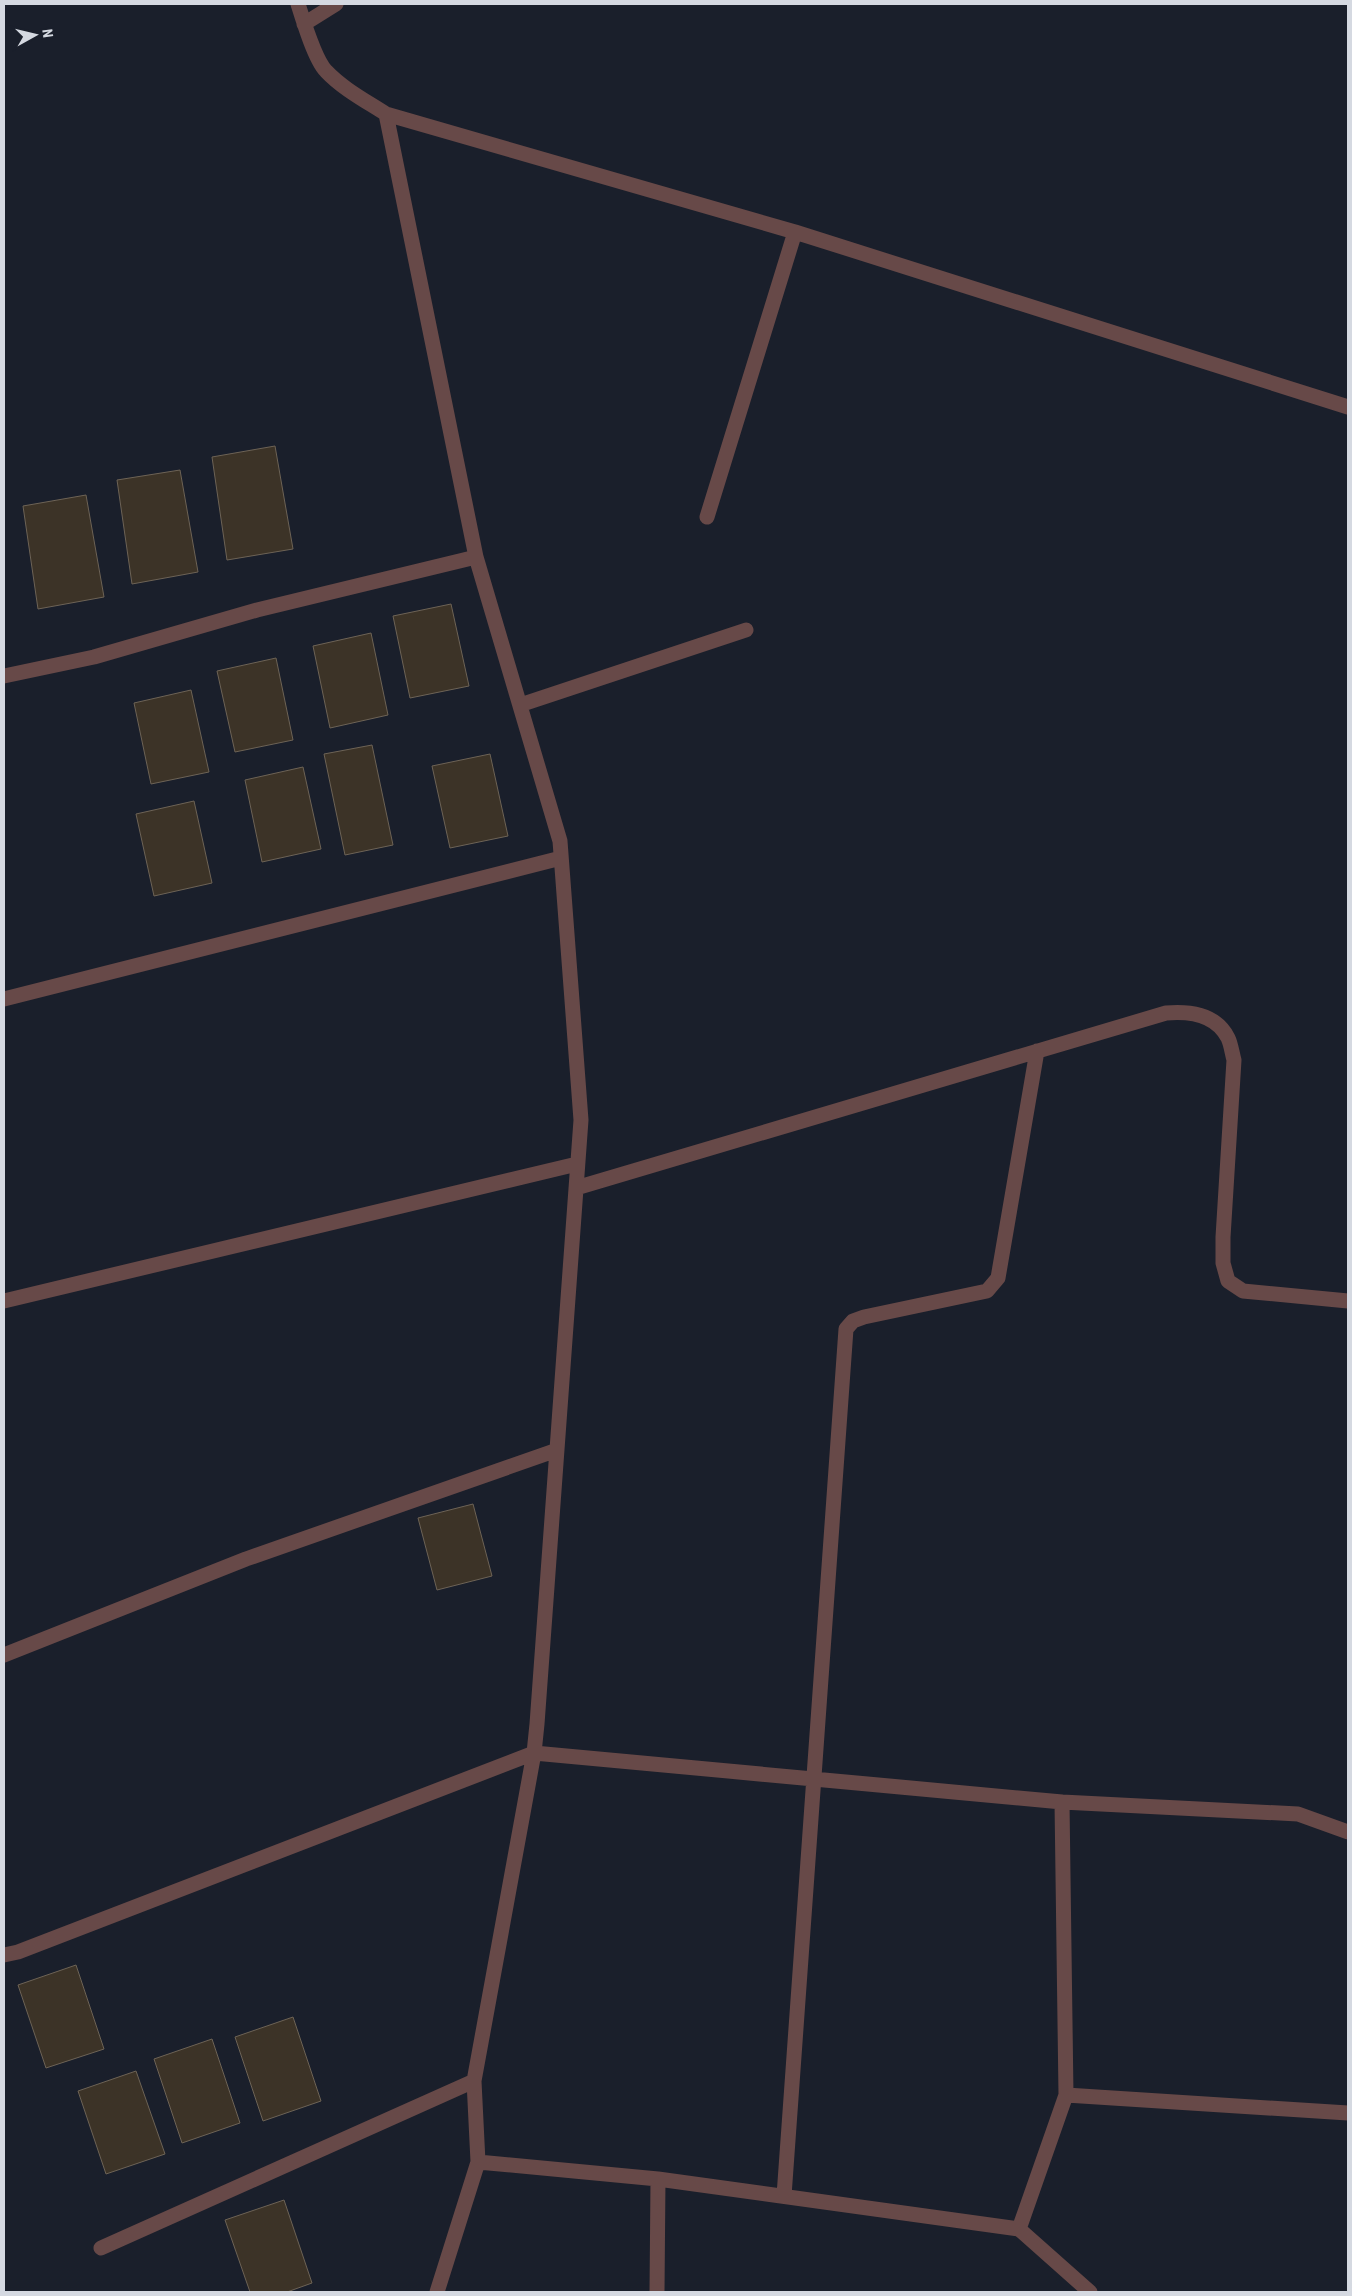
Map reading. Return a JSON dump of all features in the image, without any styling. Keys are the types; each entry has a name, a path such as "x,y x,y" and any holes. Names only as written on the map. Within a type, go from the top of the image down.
{"street":[{"path":"298,4 304,24 325,70 351,92 386,114 795,232 1348,406"},
{"path":"304,24 336,4"},
{"path":"386,114 476,557 560,841 581,1120 534,1753 474,2081 478,2162 437,2292"},
{"path":"707,517 795,232"},
{"path":"4,676 94,657 257,610 476,557"},
{"path":"520,704 746,630"},
{"path":"4,999 562,858"},
{"path":"576,1188 1166,1013 1186,1011 1211,1019 1227,1037 1234,1060 1223,1238 1223,1263 1228,1281 1243,1291 1348,1301"},
{"path":"784,2196 846,1329 853,1321 864,1316 987,1291 998,1278 1037,1051"},
{"path":"4,1301 578,1164"},
{"path":"4,1655 246,1559 557,1450"},
{"path":"4,1956 534,1753 1062,1802 1298,1814 1348,1832"},
{"path":"1019,2229 1066,2095 1062,1802"},
{"path":"100,2248 474,2081"},
{"path":"1066,2095 1348,2113"},
{"path":"478,2162 658,2179 1019,2229 1090,2292"},
{"path":"657,2292 658,2179"}],"building":[{"path":"275,446 293,549 227,560 212,457"},
{"path":"180,470 198,572 132,584 117,480"},
{"path":"86,495 104,597 38,609 23,506"},
{"path":"451,604 469,686 410,698 393,616"},
{"path":"371,633 388,715 330,728 313,646"},
{"path":"276,658 293,740 235,752 217,671"},
{"path":"191,690 209,772 151,784 134,703"},
{"path":"372,745 393,845 345,855 324,754"},
{"path":"490,754 508,836 450,848 432,766"},
{"path":"303,767 321,849 262,862 245,780"},
{"path":"194,801 212,883 154,896 136,814"},
{"path":"473,1504 492,1576 437,1590 418,1518"},
{"path":"76,1965 104,2049 46,2068 18,1985"},
{"path":"293,2017 321,2101 263,2121 235,2037"},
{"path":"212,2039 240,2123 182,2143 154,2059"},
{"path":"136,2071 165,2154 106,2174 78,2091"},
{"path":"284,2200 312,2283 287,2292 250,2292 225,2220"}]}
